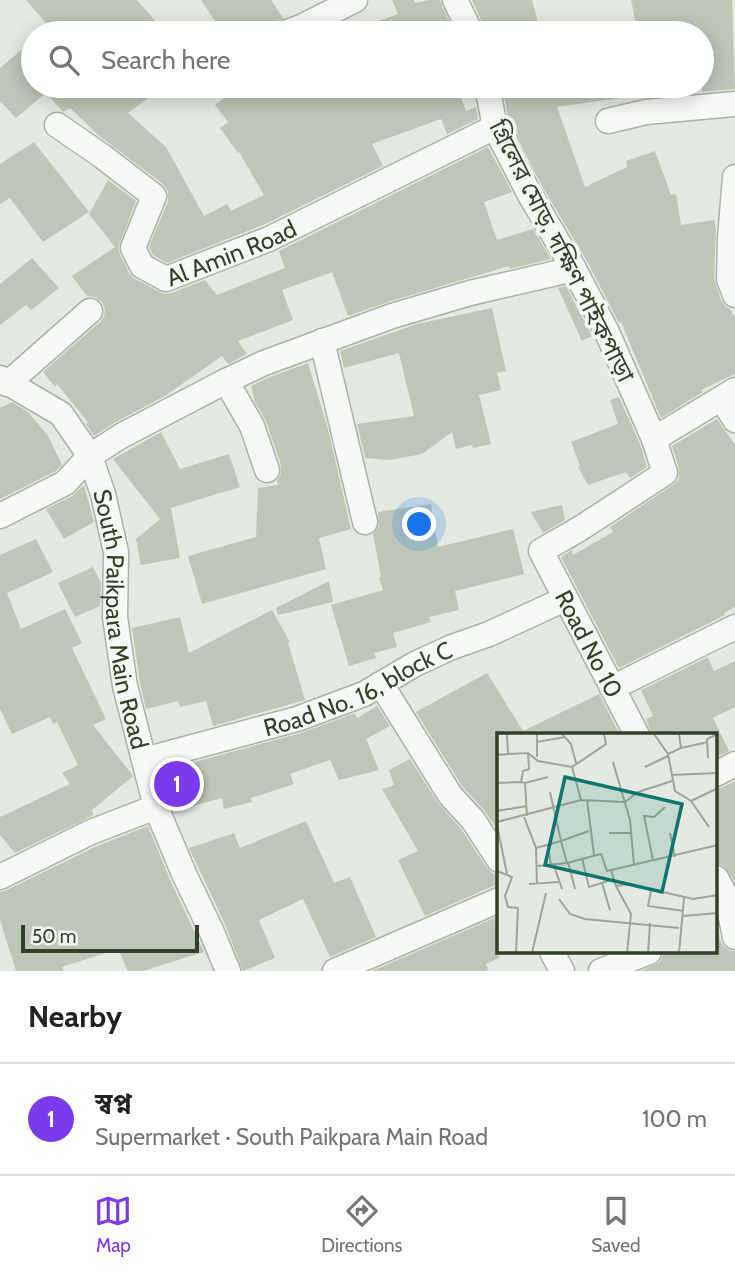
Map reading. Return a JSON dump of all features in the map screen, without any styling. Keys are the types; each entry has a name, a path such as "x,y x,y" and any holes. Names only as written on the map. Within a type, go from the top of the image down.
{"street":[{"path":"313,21 355,0"},
{"path":"455,0 465,21"},
{"name":"গ্রিলের মোড়, দক্ষিণ পাইকপাড়া","path":"489,98 495,127 606,330 654,439 665,473 541,551"},
{"path":"608,121 646,112 735,104"},
{"name":"Al Amin Road","path":"57,125 154,196 134,248 142,266 166,279 269,239 495,127"},
{"path":"735,177 729,279 735,295"},
{"path":"0,516 65,484 90,456 149,420 264,363 392,316 470,293 574,269"},
{"path":"7,388 90,311"},
{"path":"322,341 365,522"},
{"path":"226,380 252,426 267,470"},
{"name":"South Paikpara Main Road","path":"7,388 61,414 90,456 103,494 116,552 115,617 125,685 156,807 228,971"},
{"path":"654,439 728,394 735,420"},
{"name":"Road No 10","path":"541,551 636,733"},
{"name":"Road No. 16, block C","path":"144,760 297,719 364,694 415,664 565,599"},
{"path":"612,688 735,627"},
{"path":"381,684 450,795 473,820 497,857"},
{"path":"718,773 735,764"},
{"path":"0,877 91,832 156,807"},
{"path":"335,971 497,901"},
{"path":"553,954 562,971"},
{"path":"601,971 644,954"}],"building":[{"path":"26,0 137,0 155,21 44,21"},
{"path":"201,0 271,0 283,18 278,21 215,21"},
{"path":"392,0 414,0 415,3 440,0 449,21 379,21 398,14"},
{"path":"472,0 532,0 538,21 481,21"},
{"path":"631,0 732,0 735,89 714,91 714,21 635,21"},
{"path":"21,50 21,98 40,98 16,118 0,101 0,68"},
{"path":"50,98 148,98 128,113 166,147 204,216 227,204 231,211 264,195 239,152 220,128 228,122 215,105 224,98 461,98 466,111 476,107 478,119 447,134 441,119 372,144 383,166 263,225 167,263 153,255 149,247 168,201 168,191 163,184 97,134 70,108 63,112"},
{"path":"505,98 619,98 557,107 585,187 627,167 626,161 655,151 671,195 676,194 681,225 714,220 714,279 721,300 735,318 735,374 701,390 703,392 661,418 621,322 619,323 587,261 543,188 509,122"},
{"path":"34,142 89,212 43,242 10,198 0,204 0,164"},
{"path":"488,147 512,192 484,202 497,240 533,229 551,259 509,269 509,266 348,316 332,272 282,290 293,320 238,341 247,354 228,364 222,356 165,396 94,436 86,424 88,422 57,384 55,387 43,372 104,316 102,302 87,296 72,276 115,247 89,214 108,180 136,201 118,248 129,273 164,294 205,280 217,295 285,268 279,251"},
{"path":"32,258 59,288 31,310 26,305 0,325 0,284"},
{"path":"566,286 592,336 582,341 558,288"},
{"path":"492,308 506,371 497,373 501,390 479,395 491,444 456,449 452,432 422,454 390,460 365,458 357,424 414,416 399,353 344,368 340,351 417,324"},
{"path":"308,363 328,429 351,529 319,538 326,569 202,604 188,556 256,537 258,488 278,485 281,474 281,465 266,421 255,402 251,386"},
{"path":"619,397 647,467 630,478 626,472 588,485 578,467 580,466 571,442 618,424 610,400"},
{"path":"12,402 27,411 48,436 62,465 56,471 0,499 0,408"},
{"path":"717,419 735,445 735,607 724,613 725,615 619,668 561,557 572,550 573,555 613,532 610,527 673,485 679,479 679,469 672,446"},
{"path":"161,432 180,469 229,454 240,487 171,508 180,558 141,565 136,539 160,519 113,459"},
{"path":"84,485 94,522 64,539 46,509 72,496"},
{"path":"431,504 438,547 513,529 524,574 455,591 459,610 429,617 431,622 393,633 397,647 374,653 376,658 349,666 331,605 383,590 373,534 379,526 378,512"},
{"path":"562,505 565,520 543,533 531,512"},
{"path":"36,539 53,572 7,593 21,629 65,609 82,643 72,648 106,719 93,725 133,776 92,810 94,815 15,853 0,835 0,817 70,784 62,773 78,765 57,722 53,724 50,717 12,734 0,709 0,555"},
{"path":"93,567 101,583 100,606 75,617 58,583"},
{"path":"329,581 333,602 278,615 276,608"},
{"path":"272,610 290,642 288,643 305,700 213,726 206,701 180,707 178,701 146,709 132,628 180,617 189,653"},
{"path":"708,657 714,671 735,661 735,707 713,718 729,751 718,756 718,733 651,733 646,719 653,716 641,690"},
{"path":"487,673 523,731 599,694 619,733 497,733 497,829 462,786 416,712"},
{"path":"377,706 390,726 366,739 379,770 339,780 330,760 290,774 294,784 251,798 252,802 224,809 222,798 174,811 162,771 301,733 355,713 357,718"},
{"path":"410,759 438,803 461,829 487,868 497,874 497,885 425,916 398,860 418,851 382,789 394,785 389,770"},
{"path":"735,781 735,882 724,866 718,864 718,788"},
{"path":"306,821 334,883 350,877 376,937 330,957 303,899 259,920 275,958 243,971 225,924 189,848 234,833 240,848"},
{"path":"148,826 204,952 143,971 128,971 118,949 62,967 64,971 16,971 0,920 0,892 97,846"},
{"path":"497,917 499,958 486,964 488,971 372,971"},
{"path":"718,928 723,946 735,951 735,971 641,971 660,962 663,954 718,954"}],"place":[{"name":"স্বপ্ন","path":"177,784"}]}
